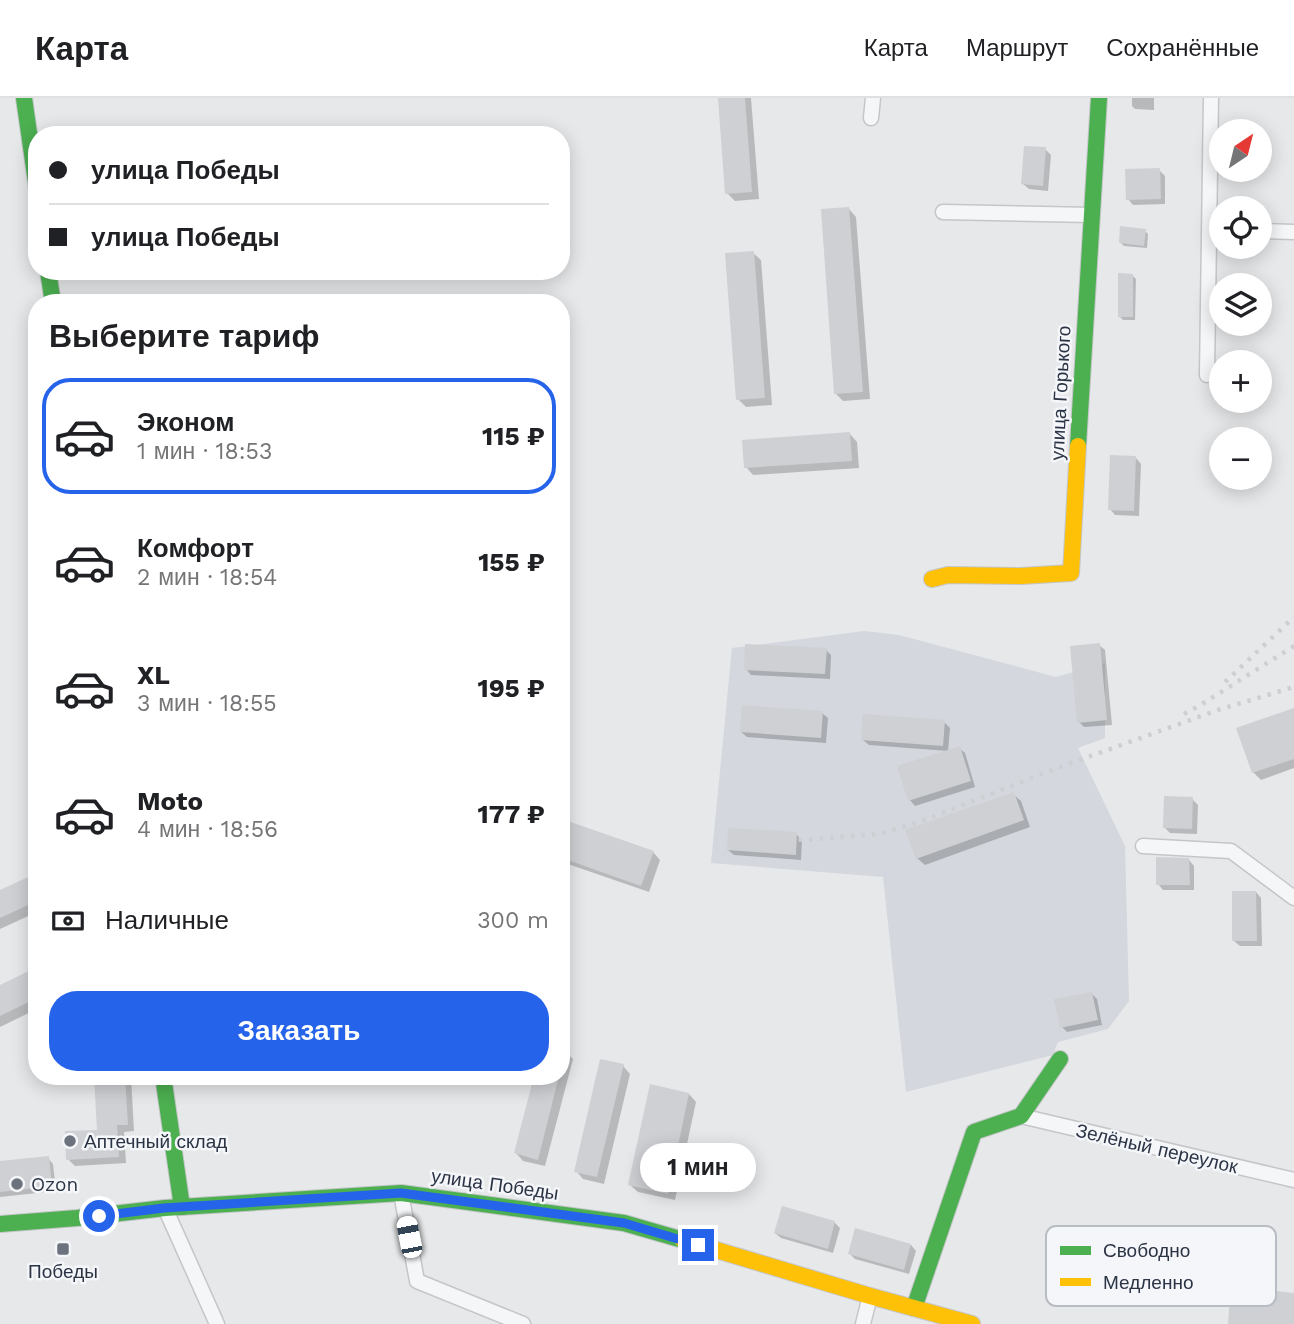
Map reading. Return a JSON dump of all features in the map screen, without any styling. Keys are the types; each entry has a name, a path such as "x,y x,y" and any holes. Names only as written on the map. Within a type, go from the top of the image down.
{"street":[{"path":"24,98 28,126"},
{"path":"872,118 873,98"},
{"name":"улица Горького","path":"932,579 948,575 1021,576 1071,573 1099,98"},
{"path":"1211,98 1214,196"},
{"path":"943,212 1092,215"},
{"path":"1272,231 1294,232"},
{"path":"1207,375 1213,259"},
{"path":"1143,846 1231,851 1294,898"},
{"path":"914,1308 974,1132 1021,1116 1059,1059"},
{"path":"164,1085 182,1207"},
{"name":"Зелёный переулок","path":"1021,1116 1294,1180"},
{"path":"401,1193 417,1281 523,1324"},
{"name":"улица Победы","path":"0,1224 164,1208 401,1193 624,1223 972,1324"},
{"path":"164,1208 216,1324"},
{"path":"863,1324 870,1296"}],"shaded area":[{"path":"864,631 899,635 1056,677 1105,663 1105,738 1078,748 1125,846 1129,1001 1108,1029 1058,1042 1053,1055 906,1092 883,877 711,863 732,648"}],"building":[{"path":"718,98 745,98 752,192 725,194"},
{"path":"1024,146 1046,147 1043,186 1021,184"},
{"path":"1160,168 1161,199 1126,200 1125,169"},
{"path":"849,207 863,392 834,394 821,209"},
{"path":"1120,226 1146,229 1144,246 1119,243"},
{"path":"754,251 765,398 736,400 725,253"},
{"path":"1118,273 1133,274 1133,317 1118,317"},
{"path":"850,432 852,461 744,468 742,440"},
{"path":"1110,455 1136,456 1134,511 1108,510"},
{"path":"1100,643 1107,720 1077,723 1070,646"},
{"path":"745,644 827,648 825,674 744,670"},
{"path":"742,705 823,711 821,738 740,732"},
{"path":"1294,708 1294,759 1252,773 1236,728"},
{"path":"863,714 945,720 943,746 861,740"},
{"path":"960,746 971,781 908,801 897,766"},
{"path":"1014,792 1024,820 916,859 905,830"},
{"path":"1164,796 1193,797 1192,829 1163,828"},
{"path":"570,822 654,851 641,886 570,861"},
{"path":"728,828 797,832 796,855 727,850"},
{"path":"1156,857 1189,858 1190,885 1156,885"},
{"path":"28,877 28,905 0,918 0,890"},
{"path":"1232,891 1256,891 1257,941 1232,941"},
{"path":"28,971 28,1002 0,1016 0,985"},
{"path":"1092,992 1098,1020 1060,1028 1054,999"},
{"path":"600,1059 624,1064 597,1177 574,1172"},
{"path":"650,1084 689,1093 668,1194 628,1185"},
{"path":"94,1085 126,1085 128,1125 117,1125 119,1157 66,1160 65,1131 97,1130"},
{"path":"532,1085 557,1085 538,1160 514,1153"},
{"path":"49,1156 52,1186 0,1192 0,1161"},
{"path":"782,1206 835,1221 828,1249 774,1233"},
{"path":"855,1228 911,1244 904,1270 848,1254"},
{"path":"1276,1291 1294,1293 1294,1324 1228,1324 1229,1306 1276,1306"}],"railway":[{"path":"1225,682 1294,617"},
{"path":"1184,714 1294,646"},
{"path":"736,832 805,840 878,834 917,823 1052,770 1218,710 1294,687"}],"traffic: fast":[{"path":"24,98 28,126"},
{"path":"1078,446 1099,98"},
{"path":"49,280 52,294"},
{"path":"914,1308 974,1132 1021,1116 1060,1059"},
{"path":"164,1085 182,1207"},
{"path":"0,1224 165,1208 401,1193 624,1223 683,1240"}],"traffic: slow":[{"path":"932,579 948,575 1021,576 1071,573 1078,446"},
{"path":"683,1240 972,1324"}],"place":[{"name":"Аптечный склад","path":"70,1141"},
{"name":"Ozon","path":"17,1184"},
{"name":"Победы","path":"63,1249"}],"route":[{"path":"99,1216 164,1208 401,1193 624,1223 698,1245"}]}
